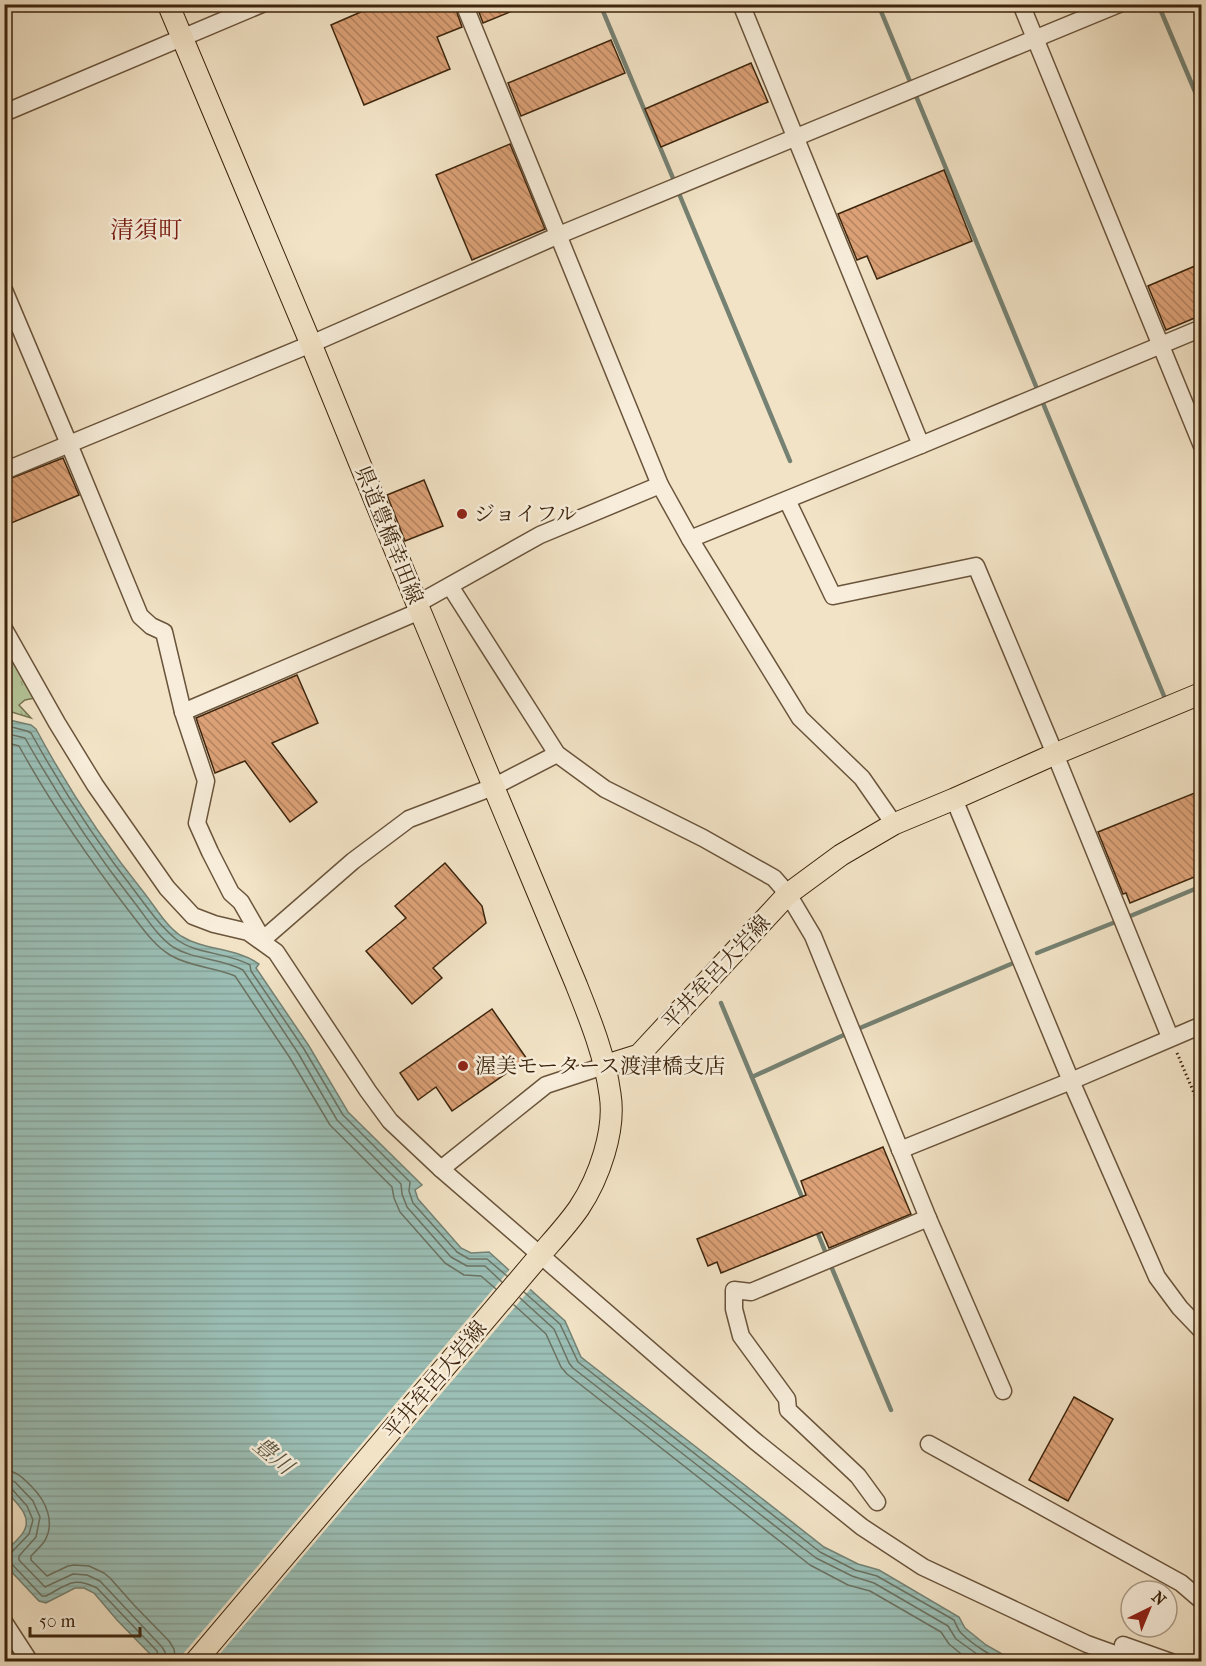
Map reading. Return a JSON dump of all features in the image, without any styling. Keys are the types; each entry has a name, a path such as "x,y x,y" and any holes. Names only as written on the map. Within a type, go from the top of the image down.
{"main road":[{"name":"県道豊橋幸田線","path":"168,4 576,984 596,1035 604,1066"},
{"name":"平井牟呂大岩線","path":"195,1662 579,1208 592,1185 607,1143 611,1095 604,1066 639,1055 788,894 840,855 894,824 1202,693"}],"street":[{"path":"4,113 262,4"},
{"path":"464,4 660,485 690,539 800,718 862,778 894,824"},
{"path":"741,4 921,445"},
{"path":"1021,4 1202,446"},
{"path":"4,471 311,344 559,235 1119,4"},
{"path":"4,290 140,616 151,626 164,632 183,712 206,781 197,823 231,893 241,902 264,942"},
{"path":"690,539 1202,328"},
{"path":"183,712 419,608 450,586 540,535 660,485"},
{"path":"787,500 833,596 976,566 1170,1038"},
{"path":"450,586 557,754 605,789 703,838 774,878 788,894 813,936 928,1218 1003,1391"},
{"path":"4,629 95,785 167,888 193,916 214,924 248,932 276,952 390,1121 441,1169 539,1257 755,1441 862,1527 923,1567 1087,1644 1137,1662"},
{"path":"264,942 268,934 353,861 409,819 494,787 557,754"},
{"path":"954,800 1071,1081 1157,1277 1180,1308 1202,1331"},
{"path":"900,1150 1202,1025"},
{"path":"441,1169 546,1085 604,1066"},
{"path":"877,1502 858,1476 788,1410 787,1399 741,1336 734,1309 734,1290 751,1292 928,1218"},
{"path":"929,1444 1181,1582 1202,1601"},
{"path":"4,1622 30,1662"},
{"path":"1087,1644 1117,1642 1171,1662"}],"path":[{"path":"1170,1038 1202,1112"}],"green space":[{"path":"4,644 35,698 25,700 19,705 31,718 5,710"}],"water":[{"name":"豊川","path":"5,719 31,725 36,729 60,772 101,835 171,927 190,941 240,955 259,964 256,968 309,1046 348,1112 422,1185 415,1190 418,1199 461,1248 471,1253 489,1252 565,1321 581,1357 824,1547 858,1564 879,1570 959,1617 965,1628 986,1645 1002,1654 1030,1661 153,1661 152,1656 94,1593 84,1588 75,1588 46,1603 39,1601 6,1566 5,1553 22,1534 26,1519 21,1509 5,1490"}],"pier":[{"path":"511,1268 532,1287 213,1662 177,1661"}],"building":[{"path":"379,4 454,4 462,27 437,37 450,69 364,105 331,25"},
{"path":"476,4 527,4 527,5 483,23"},
{"path":"611,40 625,73 521,116 508,83"},
{"path":"751,63 768,102 661,147 645,109"},
{"path":"510,144 545,229 472,260 436,175"},
{"path":"944,170 972,241 877,279 867,256 857,260 838,214"},
{"path":"1202,263 1202,315 1166,330 1148,286"},
{"path":"63,458 79,495 4,526 4,481"},
{"path":"424,480 443,526 405,541 387,495"},
{"path":"297,675 318,723 272,743 317,802 290,822 245,761 215,773 196,718"},
{"path":"1202,790 1202,874 1130,903 1126,893 1123,894 1098,832"},
{"path":"445,863 482,906 486,923 433,968 442,978 412,1004 366,951 406,918 395,906"},
{"name":"渥美モータース渡津橋支店","path":"492,1009 527,1059 452,1111 436,1087 418,1100 400,1073"},
{"path":"883,1147 911,1214 829,1248 822,1232 721,1273 717,1262 708,1266 697,1239 806,1195 801,1181"},
{"path":"1074,1397 1113,1419 1068,1501 1029,1480"}],"waterway":[{"path":"600,4 675,183"},
{"path":"878,4 1164,696"},
{"path":"1158,4 1202,108"},
{"path":"680,196 790,461"},
{"path":"1128,917 1202,886"},
{"path":"1037,953 1118,921"},
{"path":"860,1028 1011,964"},
{"path":"721,1003 804,1202"},
{"path":"752,1077 846,1034"},
{"path":"816,1229 827,1256"},
{"path":"831,1266 891,1410"}],"place":[{"name":"ジョイフル","path":"462,514"},
{"name":"渥美モータース渡津橋支店","path":"463,1066"}],"district":[{"name":"清須町","path":"146,230"}]}
